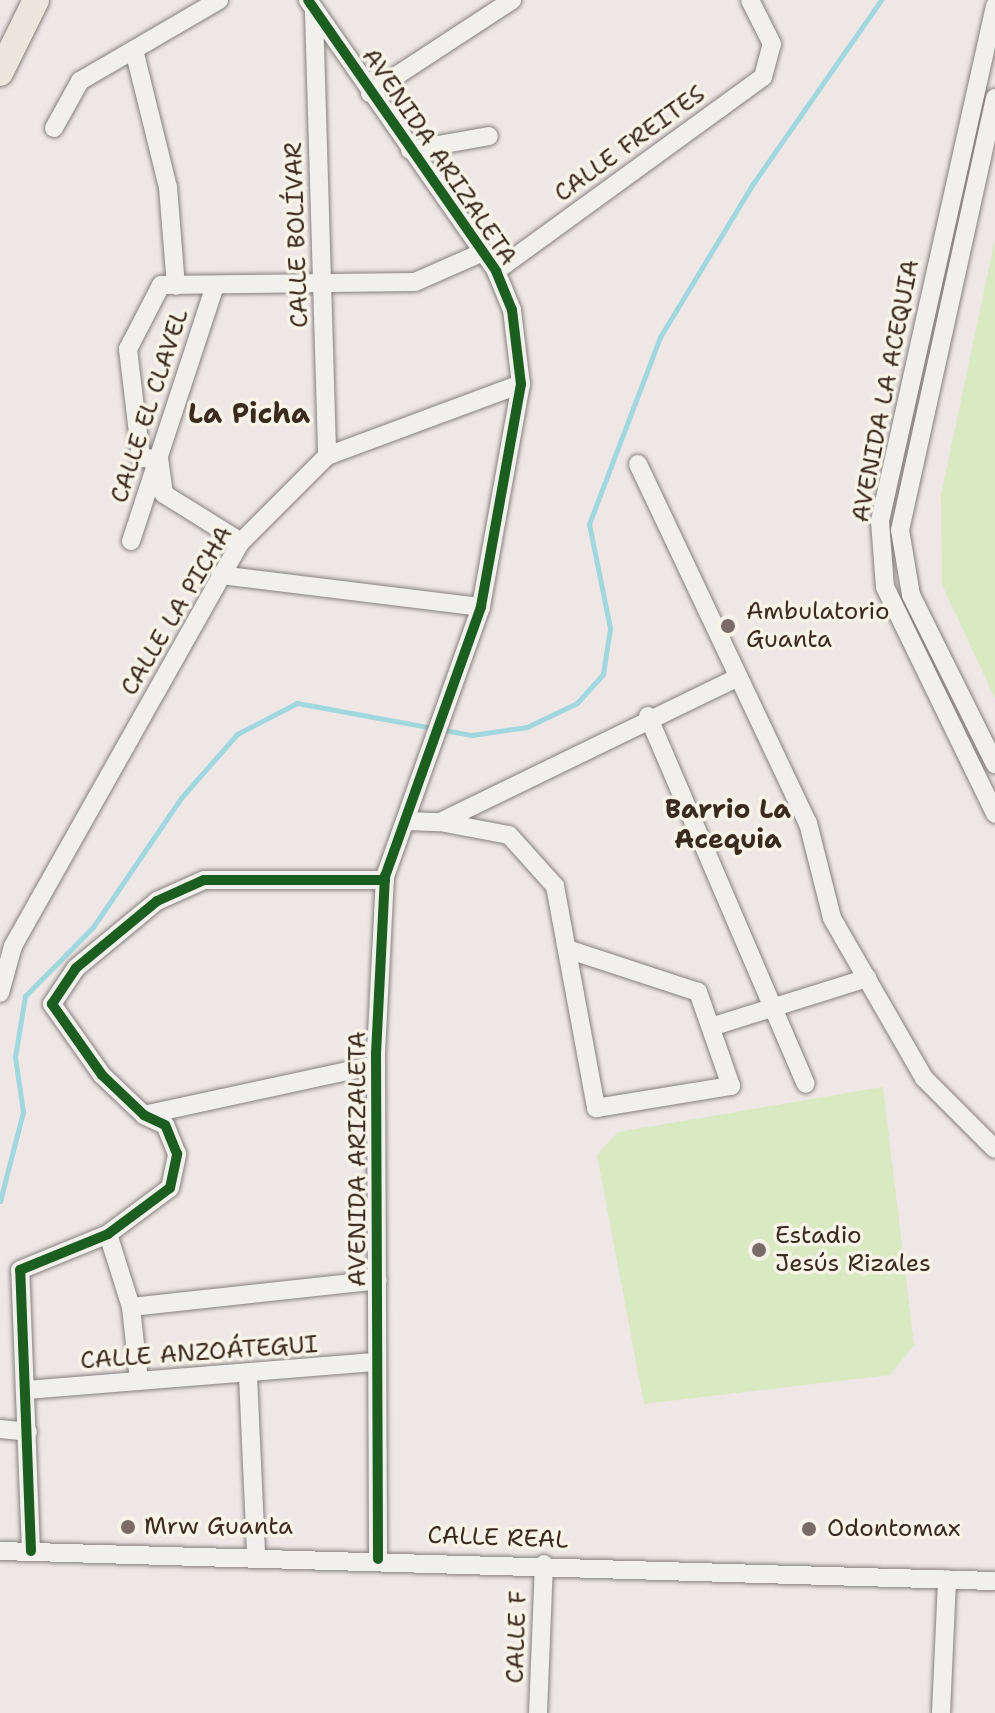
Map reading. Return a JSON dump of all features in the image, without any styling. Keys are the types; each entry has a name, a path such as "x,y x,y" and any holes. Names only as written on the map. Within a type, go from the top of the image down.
{"highway":[{"path":"0,73 36,0"}],"street":[{"path":"54,128 80,81 219,0"},
{"path":"370,93 512,0"},
{"name":"CALLE FREITES","path":"496,271 763,77 772,44 750,0"},
{"name":"AVENIDA ARIZALETA","path":"311,6 496,271 512,310 521,384 481,607 385,880 376,1065 378,1559"},
{"name":"CALLE BOLÍVAR","path":"311,6 327,456"},
{"name":"AVENIDA LA ACEQUIA","path":"995,6 880,521 885,587 995,814"},
{"path":"134,50 168,187 176,286"},
{"name":"AVENIDA LA ACEQUIA","path":"995,98 900,530 911,595 995,764"},
{"path":"410,150 489,136"},
{"path":"241,542 164,494 159,459 141,458 128,349 161,285 322,288 415,282 481,253"},
{"name":"CALLE EL CLAVEL","path":"131,541 215,286"},
{"name":"CALLE LA PICHA","path":"0,993 13,946 241,542 327,456 521,384"},
{"path":"638,464 808,823 832,918 924,1078 995,1149"},
{"path":"220,575 481,607"},
{"path":"440,822 648,716 739,677"},
{"path":"648,716 806,1084"},
{"path":"405,821 440,822 509,835 555,886 570,950 596,1108 731,1086 698,992 570,950"},
{"path":"31,1551 20,1270 108,1234 170,1188 177,1154 165,1125 144,1115 102,1075 52,1004 76,968 157,901 204,880 385,880"},
{"path":"711,1027 867,978"},
{"path":"144,1115 376,1065"},
{"path":"108,1234 131,1307 139,1381"},
{"path":"131,1307 378,1280"},
{"name":"CALLE ANZOÁTEGUI","path":"26,1390 248,1376 375,1362"},
{"path":"248,1376 256,1554"},
{"path":"0,1429 28,1432"},
{"name":"CALLE REAL","path":"0,1551 256,1554 995,1581"},
{"name":"CALLE F","path":"538,1713 544,1564"},
{"path":"941,1713 947,1579"}],"green space":[{"path":"995,239 995,698 942,585 941,495"},
{"name":"Estadio Jesús Rizales","path":"883,1087 914,1345 890,1375 644,1404 597,1155 618,1132"}],"waterway":[{"path":"0,1201 23,1112 15,1057 25,996 93,927 181,798 237,734 297,703 472,735 527,727 577,703 603,674 610,628 589,524 660,337 752,185 881,0"}],"cycle path":[{"path":"308,0 496,271 512,310 521,384 481,607 385,876 376,1053 378,1559"},
{"path":"31,1551 20,1270 108,1234 170,1188 177,1154 165,1125 144,1115 102,1075 52,1004 76,968 157,901 204,880 385,880"}],"place":[{"name":"Ambulatorio Guanta","path":"728,626"},
{"name":"Estadio Jesús Rizales","path":"759,1250"},
{"name":"Mrw Guanta","path":"128,1527"},
{"name":"Odontomax","path":"809,1529"}],"district":[{"name":"La Picha","path":"249,413"},
{"name":"Barrio La Acequia","path":"728,824"}]}
